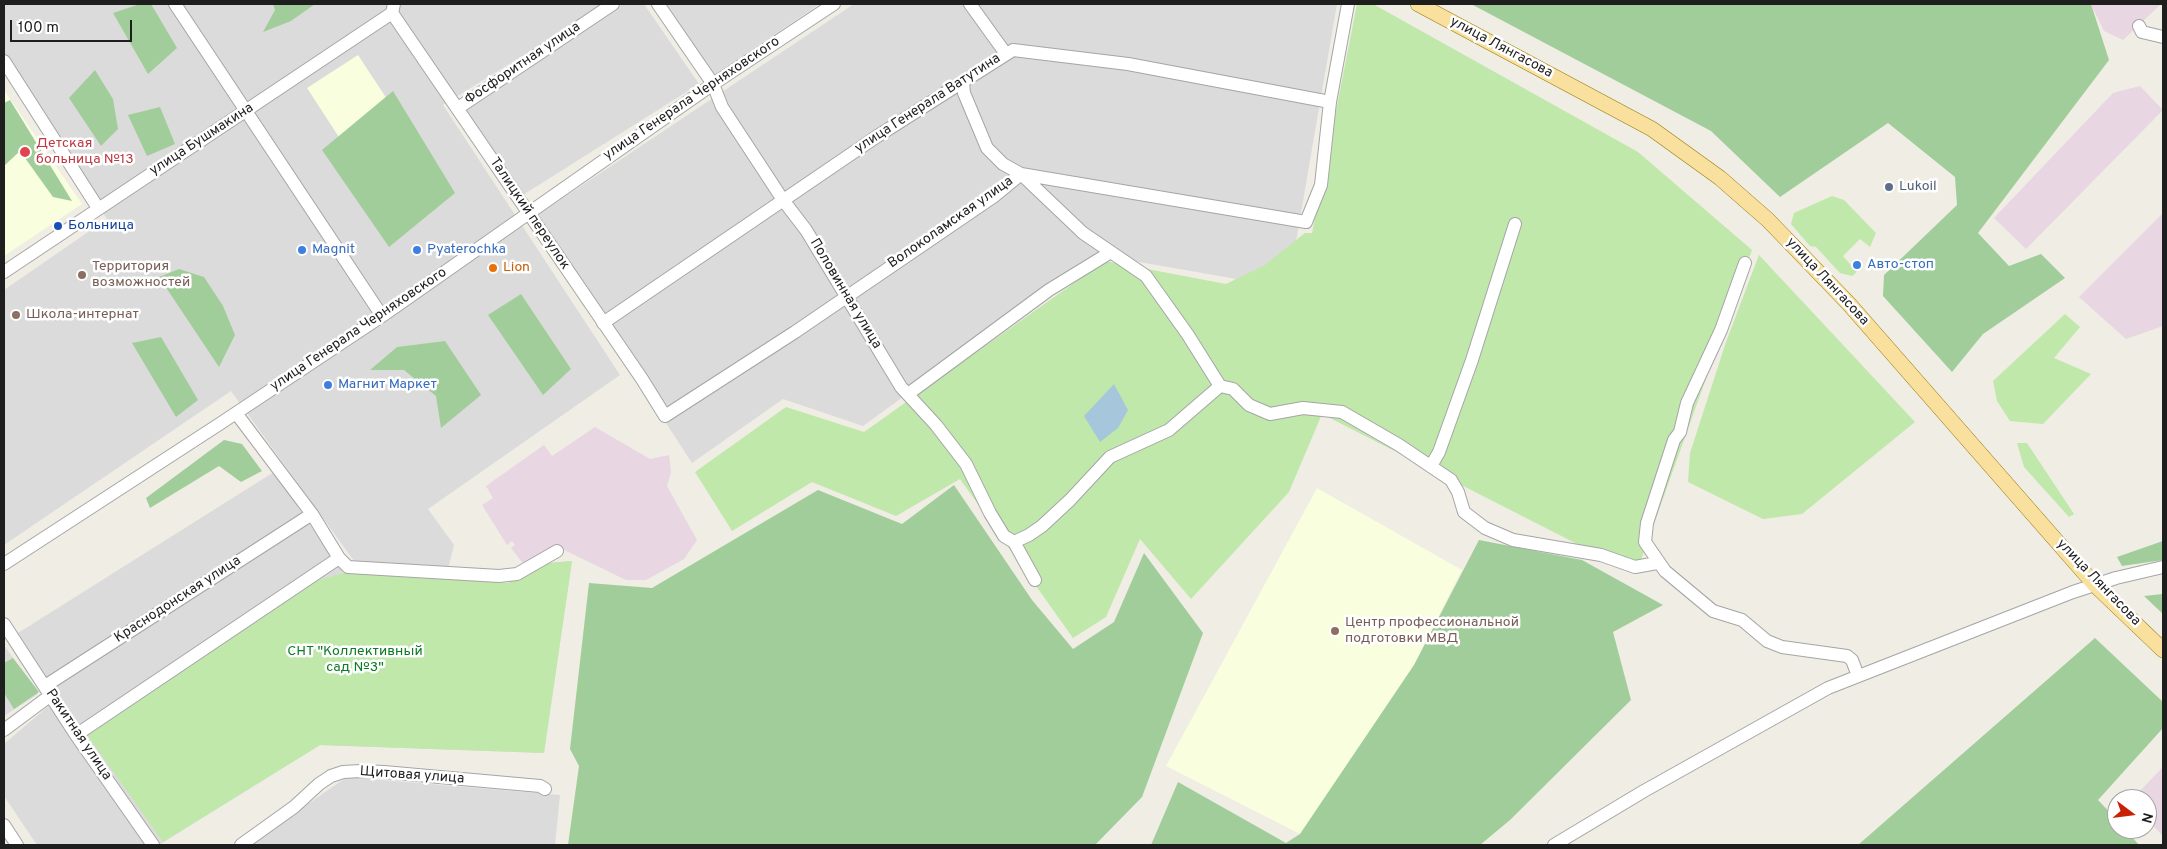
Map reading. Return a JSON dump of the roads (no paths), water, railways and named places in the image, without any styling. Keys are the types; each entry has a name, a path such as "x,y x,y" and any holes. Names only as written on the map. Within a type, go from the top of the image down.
{"main road":[{"name":"улица Лянгасова","path":"1418,4 1652,129 1720,178 1768,220 1849,304 2095,584 2163,650"}],"street":[{"path":"175,4 382,316"},
{"name":"Фосфоритная улица","path":"458,108 613,4"},
{"name":"Половинная улица","path":"658,4 713,84 722,107 783,200 806,230 901,387 936,425 966,464 990,513 1004,536 1014,542 1035,580"},
{"name":"улица Генерала Черняховского","path":"4,564 382,316 527,212 713,84 834,4"},
{"path":"970,4 1006,54"},
{"path":"1330,102 1348,4"},
{"name":"улица Бушмакина","path":"4,272 98,208 246,112 393,8"},
{"name":"Талицкий переулок","path":"393,8 527,212 665,416"},
{"path":"2139,26 2142,32 2163,37"},
{"name":"улица Генерала Ватутина","path":"603,323 876,137 1014,50 1128,64 1330,102"},
{"path":"4,61 98,208"},
{"path":"963,82 964,94 987,148 1003,164 1022,174 1083,233 1146,276 1188,335 1220,386 1233,389 1249,405 1270,414 1303,408 1342,412 1400,445 1451,480 1458,492 1464,512 1485,528 1513,540 1601,555 1635,567 1657,563"},
{"name":"Волоколамская улица","path":"665,416 795,332 845,296 993,197 1022,174 1306,222 1321,185 1330,102"},
{"path":"1431,466 1439,452 1472,360 1514,224"},
{"path":"908,394 1049,290 1111,252"},
{"path":"1745,263 1721,330 1687,403 1680,432 1674,440 1647,523 1645,542 1657,563 1713,611 1742,620 1767,641 1782,647 1847,656 1852,660 1858,676"},
{"path":"1014,542 1042,526 1070,500 1110,456 1168,430 1220,386"},
{"path":"236,413 312,514 343,564 355,568 499,576 517,574 557,551"},
{"name":"Краснодонская улица","path":"4,730 48,691 312,514"},
{"path":"76,735 339,558"},
{"path":"1554,845 1644,791 1828,688 2095,584 2163,567"},
{"name":"Ракитная улица","path":"4,624 76,735 153,845"},
{"name":"Щитовая улица","path":"241,845 294,807 319,784 331,776 343,772 384,772 540,786 546,789"},
{"path":"4,825 17,845"}],"water":[{"path":"1114,384 1128,410 1118,428 1100,442 1084,416"}],"place":[{"name":"Детская больница №13","path":"25,152"},
{"name":"Lukoil","path":"1889,187"},
{"name":"Больница","path":"58,226"},
{"name":"Magnit","path":"302,250"},
{"name":"Pyaterochka","path":"417,250"},
{"name":"Авто-стоп","path":"1857,265"},
{"name":"Lion","path":"493,268"},
{"name":"Территория возможностей","path":"82,275"},
{"name":"Школа-интернат","path":"16,315"},
{"name":"Магнит Маркет","path":"328,385"},
{"name":"Центр профессиональной подготовки МВД","path":"1335,631"}],"park label":[{"name":"СНТ \"Коллективный сад №3\"","path":"355,660"}]}
